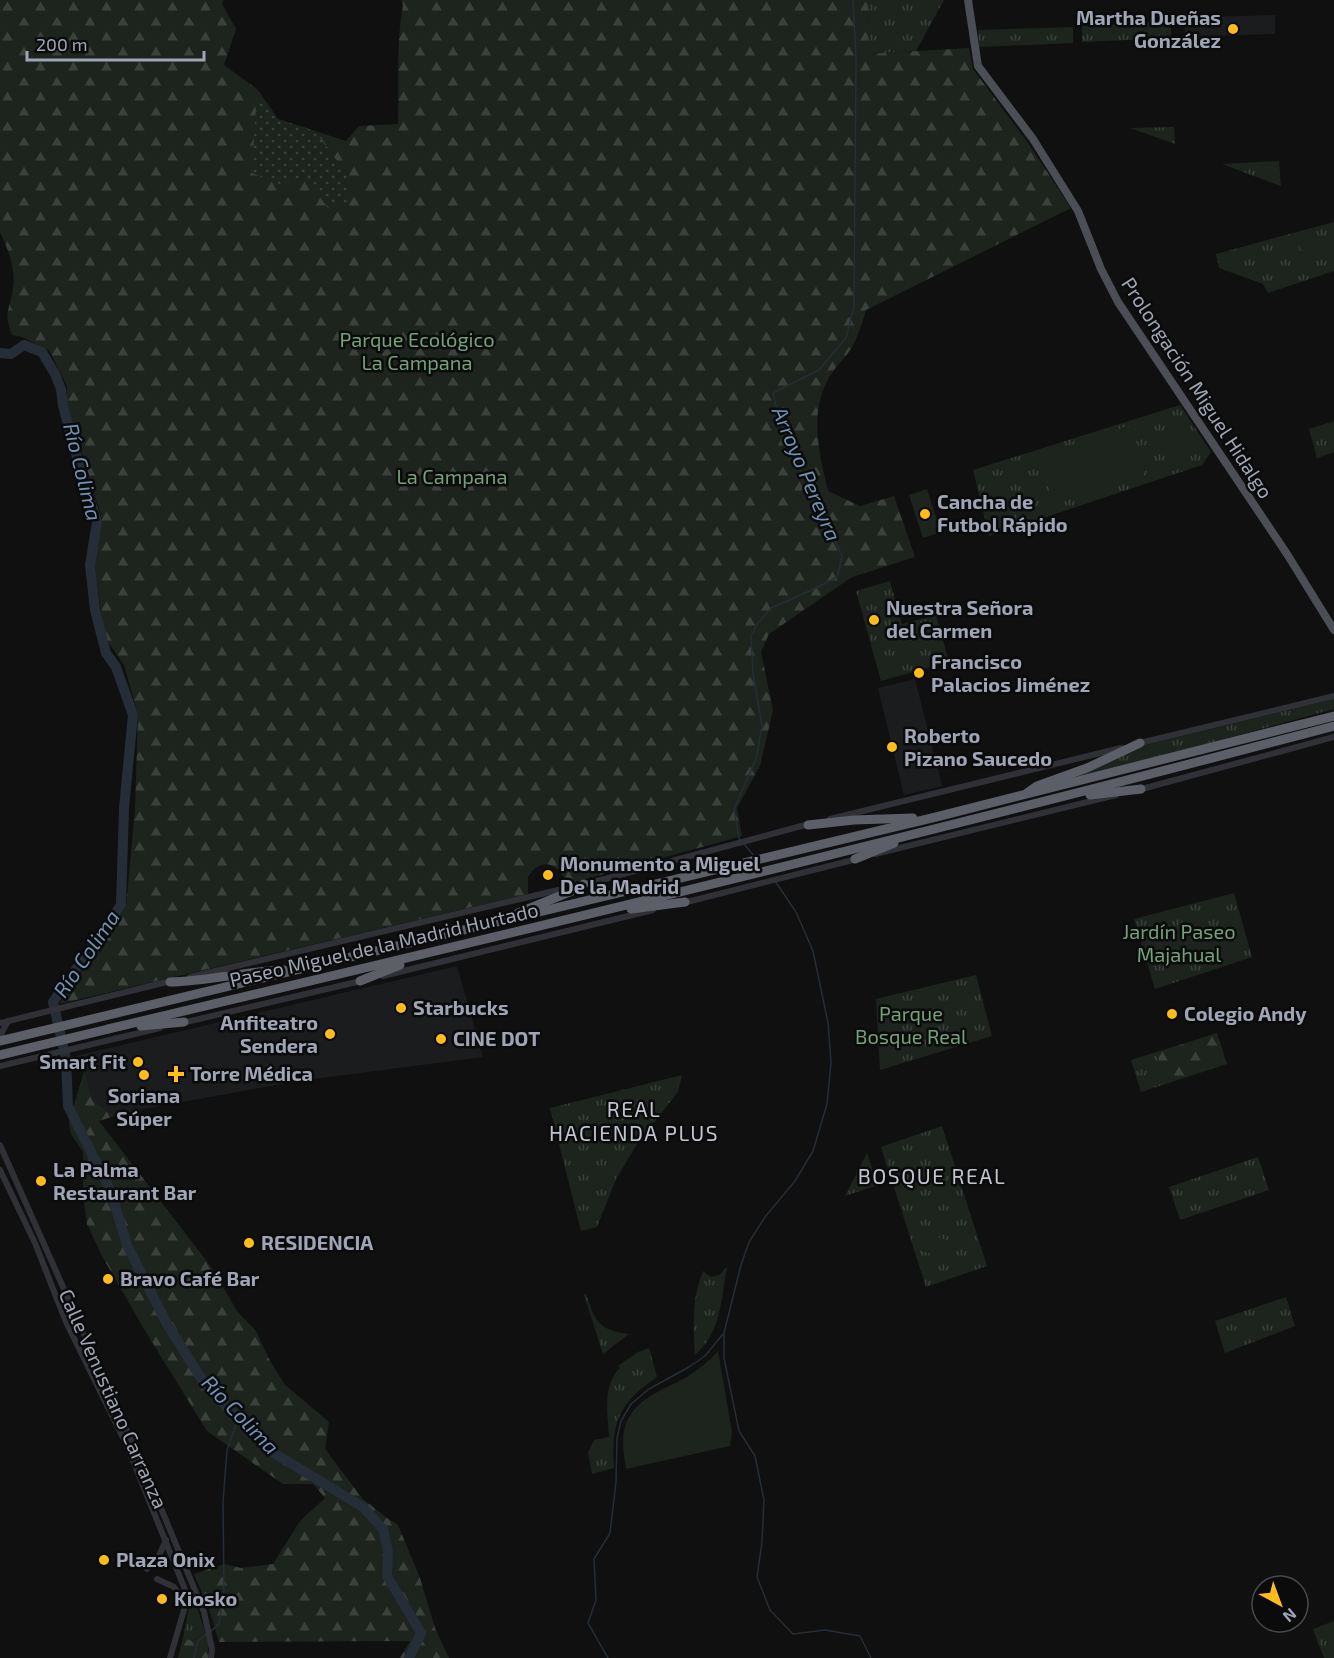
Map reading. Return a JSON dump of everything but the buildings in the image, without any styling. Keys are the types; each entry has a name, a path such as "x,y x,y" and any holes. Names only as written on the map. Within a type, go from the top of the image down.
{"highway":[{"name":"Paseo Miguel de la Madrid Hurtado","path":"0,1042 1023,796 1334,716"},
{"name":"Paseo Miguel de la Madrid Hurtado","path":"1,1064 108,1029 1061,798 1334,726"},
{"path":"1023,796 1037,786 1087,768 1140,743"},
{"path":"1061,798 1141,789"},
{"path":"808,825 854,820 936,817"},
{"path":"855,859 925,830"},
{"path":"503,920 584,884"},
{"path":"581,916 685,902"},
{"path":"360,981 428,953"},
{"path":"170,982 202,981 266,970 305,969"},
{"path":"108,1029 184,1022"}],"main road":[{"name":"Prolongación Miguel Hidalgo","path":"968,0 978,66 1033,139 1081,216 1101,269 1118,302 1287,554 1334,630"}],"street":[{"path":"0,1023 584,884 734,843 1334,696"},
{"path":"1,1064 57,1053 685,902 1141,789 1334,737"},
{"path":"0,1036 8,1021"},
{"path":"0,1042 9,1058 22,1061"},
{"name":"Calle Venustiano Carranza","path":"0,1145 77,1321 135,1444 197,1594 210,1638 212,1658"},
{"name":"Calle Venustiano Carranza","path":"0,1170 41,1258 66,1322 127,1446 186,1592 186,1603"},
{"path":"41,1258 50,1255"},
{"path":"147,1569 158,1558 165,1540"},
{"path":"157,1579 174,1587 186,1603 170,1658"}],"shaded area":[{"path":"1275,15 1275,34 1185,37 1184,18"},
{"path":"915,679 942,786 904,795 878,688"},
{"path":"457,966 483,1057 299,1081 115,1116 93,1101 84,1071 71,1057"}],"green space":[{"name":"La Campana","path":"0,0 223,0 222,4 236,29 224,65 257,89 278,119 346,141 359,126 398,124 399,50 403,5 401,0 868,0 867,54 969,48 973,69 1028,143 1071,208 866,310 851,349 831,374 824,388 818,417 819,447 828,491 860,506 894,496 915,557 852,577 769,634 761,652 773,710 760,766 737,808 742,836 567,884 560,871 544,864 533,870 528,877 528,894 59,1004 126,907 135,809 138,715 124,665 104,636 94,558 102,519 67,404 67,386 49,350 22,337 12,335 8,321 14,281 11,259 0,232"},
{"path":"868,0 944,0 916,51 866,54"},
{"path":"1171,21 1171,38 1082,42 1082,26"},
{"path":"1073,27 1073,43 979,47 978,30"},
{"path":"257,89 278,119 315,131 349,177 347,202 329,209 304,177 279,184 252,173"},
{"path":"1174,127 1175,144 1130,128"},
{"path":"1279,161 1281,186 1222,164"},
{"path":"1334,222 1334,271 1268,293 1263,284 1219,268 1216,254"},
{"path":"1307,234 1329,246 1321,260 1299,248"},
{"path":"1180,405 1211,452 1202,465 989,536 973,470"},
{"path":"1334,421 1334,452 1317,458 1309,429"},
{"path":"1128,426 1144,475 1054,505 1038,456"},
{"path":"1177,427 1187,451 1174,457 1163,433"},
{"name":"Cancha de Futbol Rápido","path":"927,489 941,532 923,538 909,495"},
{"path":"890,581 902,624 936,615 949,662 881,681 856,591"},
{"path":"1334,699 1334,709 1166,755 1062,780 1138,747"},
{"name":"Jardín Paseo Majahual","path":"1234,893 1252,957 1155,989 1134,919"},
{"name":"Parque Bosque Real","path":"976,975 992,1036 880,1070 876,999"},
{"path":"1217,1033 1227,1064 1141,1092 1131,1060"},
{"path":"1216,1034 1225,1063 1167,1082 1158,1053"},
{"path":"84,1071 93,1101 115,1116 99,1121 212,1268 237,1311 256,1331 270,1361 285,1385 329,1422 325,1449 362,1498 398,1525 420,1578 435,1628 449,1658 400,1658 410,1641 219,1642 209,1609 194,1574 224,1564 241,1568 273,1564 300,1521 325,1498 313,1484 283,1484 207,1431 102,1256 87,1224 83,1194 83,1152 71,1134 69,1122"},
{"path":"682,1075 678,1092 637,1144 616,1179 597,1227 581,1231 550,1108"},
{"path":"942,1126 987,1266 926,1287 881,1147"},
{"path":"867,1153 878,1185 845,1196"},
{"path":"1258,1157 1269,1190 1180,1220 1169,1187"},
{"path":"930,1234 954,1243 948,1260 923,1251"},
{"path":"727,1267 715,1326 704,1346 695,1355 695,1302 699,1281 703,1271 711,1277 719,1275"},
{"path":"586,1294 599,1323 610,1330 629,1334 603,1354 584,1295"},
{"path":"1286,1297 1295,1326 1225,1353 1215,1321"},
{"path":"649,1348 657,1377 634,1396 620,1415 614,1438 614,1468 592,1474 588,1453 594,1440 609,1437 608,1391 614,1375 620,1368 618,1366 638,1352"},
{"path":"718,1351 732,1432 730,1446 626,1469 623,1448 624,1432 629,1417 635,1409 642,1402 694,1372"},
{"path":"192,1591 205,1632 193,1641 183,1638"},
{"path":"1334,1621 1334,1658 1324,1658 1313,1629"},
{"path":"205,1632 208,1658 178,1658 183,1638 193,1641"}],"waterway":[{"name":"Arroyo Pereyra","path":"741,841 734,809 756,759 762,726 753,673 751,636 758,623 771,608 837,577 842,556 798,466 779,418 773,393 819,370 846,338 854,307 856,58 853,0"},
{"name":"Río Colima","path":"0,353 11,354 24,345 42,352 61,389 63,406 97,522 90,565 95,610 106,653 116,667 133,715 124,808 121,905 53,1002 66,1059 68,1106 111,1192 127,1245 166,1322 206,1386 272,1452 363,1507 383,1529 388,1552 387,1576 421,1633 409,1658"},
{"name":"Arroyo Pereyra","path":"744,844 755,857"},
{"name":"Arroyo Pereyra","path":"775,881 796,912 813,951 828,1023 831,1063 827,1104 813,1151 795,1181 765,1217 749,1242 724,1333 724,1358 739,1431 755,1456 764,1500 762,1542 757,1577 770,1610 793,1634 825,1630 860,1636 871,1658"},
{"path":"608,1658 588,1623 596,1600 594,1559 610,1533 616,1482 617,1438 621,1421 631,1404 649,1389 705,1356 723,1334"},
{"path":"211,1631 219,1624 224,1592 223,1502 227,1450 238,1419"},
{"path":"194,1658 198,1641 207,1634"}],"place":[{"name":"Martha Dueñas González","path":"1233,29"},
{"name":"Cancha de Futbol Rápido","path":"925,514"},
{"name":"Nuestra Señora del Carmen","path":"874,620"},
{"name":"Francisco Palacios Jiménez","path":"919,673"},
{"name":"Roberto Pizano Saucedo","path":"892,747"},
{"name":"Monumento a Miguel De la Madrid","path":"548,875"},
{"name":"Starbucks","path":"401,1008"},
{"name":"Colegio Andy","path":"1172,1014"},
{"name":"Anfiteatro Sendera","path":"330,1034"},
{"name":"CINE DOT","path":"441,1039"},
{"name":"Smart Fit","path":"138,1062"},
{"name":"Torre Médica","path":"176,1074"},
{"name":"Soriana Súper","path":"144,1075"},
{"name":"La Palma Restaurant Bar","path":"41,1181"},
{"name":"RESIDENCIA","path":"249,1243"},
{"name":"Bravo Café Bar","path":"108,1279"},
{"name":"Plaza Onix","path":"104,1560"},
{"name":"Kiosko","path":"162,1599"}],"district":[{"name":"REAL HACIENDA PLUS","path":"634,1122"},
{"name":"BOSQUE REAL","path":"932,1177"}],"park label":[{"name":"Parque Ecológico La Campana","path":"417,352"}]}
